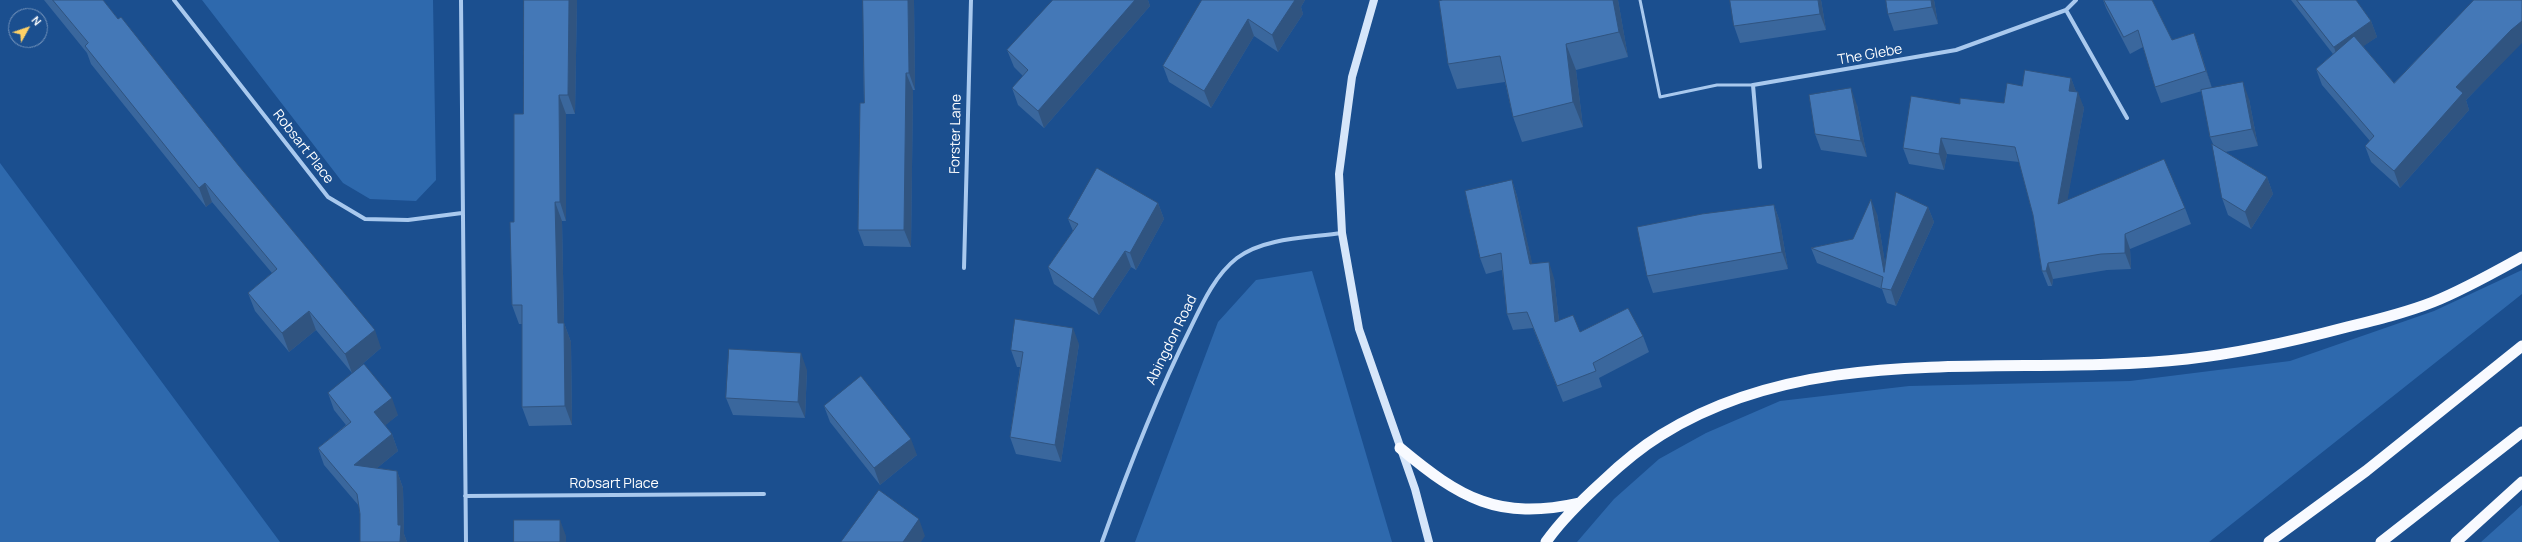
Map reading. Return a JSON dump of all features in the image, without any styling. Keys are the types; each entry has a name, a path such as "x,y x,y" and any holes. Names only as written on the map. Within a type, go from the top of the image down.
{"highway":[{"path":"1546,542 1579,503 1621,465 1660,435 1699,414 1742,397 1786,384 1861,372 2115,364 2186,359 2244,351 2379,319 2433,302 2522,257"},
{"path":"2269,542 2366,471 2522,346"},
{"path":"2381,542 2522,432"},
{"path":"1400,448 1441,481 1461,493 1482,501 1530,510 1551,509 1579,503"},
{"path":"2456,542 2522,482"}],"main road":[{"path":"1374,0 1352,77 1339,174 1342,233 1359,329 1415,489 1429,542"}],"street":[{"name":"Robsart Place","path":"174,0 328,197 365,219 408,220 462,213"},
{"path":"461,0 466,542"},
{"name":"Forster Lane","path":"964,268 971,0"},
{"name":"The Glebe","path":"1753,85 1956,50 2066,10 2076,0"},
{"path":"2066,10 2127,118"},
{"path":"1753,85 1760,167"},
{"name":"Abingdon Road","path":"1102,542 1125,478 1175,359 1205,298 1222,274 1237,258 1253,249 1268,244 1342,233"},
{"name":"Robsart Place","path":"465,496 764,494"}],"lane":[{"path":"1640,0 1660,97 1717,85 1753,85"}],"shaded area":[{"path":"202,0 433,0 436,180 416,201 370,199 343,183"},
{"path":"0,163 280,542 0,542"},
{"path":"2522,270 2522,294 2209,542 1577,542 1614,499 1659,459 1706,433 1780,401 1909,386 2130,381 2290,361 2434,311"},
{"path":"1312,271 1392,542 1135,542 1218,322 1256,280"},
{"path":"2522,505 2522,542 2481,542"}],"building":[{"path":"53,0 103,0 118,19 121,17 239,166 375,330 345,354 309,311 282,333 248,293 277,269 205,183 199,188 85,46 88,43"},
{"path":"524,0 569,0 568,95 559,95 560,202 555,202 558,323 564,323 565,406 522,407 522,305 512,305 510,222 514,222 514,114 523,114"},
{"path":"863,0 908,0 909,73 906,73 904,230 858,230 860,103 864,103"},
{"path":"1053,0 1135,0 1038,111 1012,88 1028,70 1007,50"},
{"path":"1202,0 1295,0 1272,35 1248,19 1204,91 1163,66"},
{"path":"1613,0 1619,32 1566,44 1573,102 1513,117 1500,56 1448,64 1439,1"},
{"path":"1730,0 1818,0 1820,14 1734,26"},
{"path":"1886,0 1931,0 1932,7 1888,14"},
{"path":"2104,0 2152,0 2172,40 2194,33 2206,71 2155,87 2138,30 2124,37"},
{"path":"2297,0 2356,0 2371,21 2334,47"},
{"path":"2474,0 2522,0 2522,21 2511,30 2456,87 2463,93 2394,171 2365,146 2374,136 2316,69 2354,36 2394,83"},
{"path":"2025,70 2071,78 2069,91 2078,92 2058,204 2164,159 2185,208 2125,234 2125,253 2101,254 2048,263 2046,271 2042,271 2033,215 2015,147 1941,138 1939,154 1903,148 1911,96 1960,104 1960,98 2004,103 2007,83 2022,86"},
{"path":"2243,82 2252,129 2210,137 2201,90"},
{"path":"1851,88 1861,141 1815,134 1809,95"},
{"path":"2212,144 2267,177 2245,212 2222,198"},
{"path":"1097,168 1158,203 1130,253 1125,251 1093,299 1048,267 1078,224 1068,219"},
{"path":"1512,180 1530,264 1549,262 1555,322 1573,315 1580,332 1628,308 1643,336 1593,363 1596,371 1557,386 1527,312 1507,314 1501,253 1480,258 1465,191"},
{"path":"1896,192 1928,207 1891,290 1881,288 1883,277 1811,248 1853,239 1871,199 1884,272"},
{"path":"1774,205 1782,252 1647,276 1637,227 1702,214"},
{"path":"1015,319 1073,328 1055,445 1010,437 1023,352 1011,350"},
{"path":"729,349 801,353 798,402 726,398"},
{"path":"364,364 392,398 374,412 392,434 354,465 397,471 398,525 401,525 400,542 360,542 360,514 357,494 318,448 351,422 328,393"},
{"path":"861,376 911,439 874,468 824,406"},
{"path":"879,490 919,519 903,542 841,542"},
{"path":"514,520 560,520 560,542 514,542"}]}
